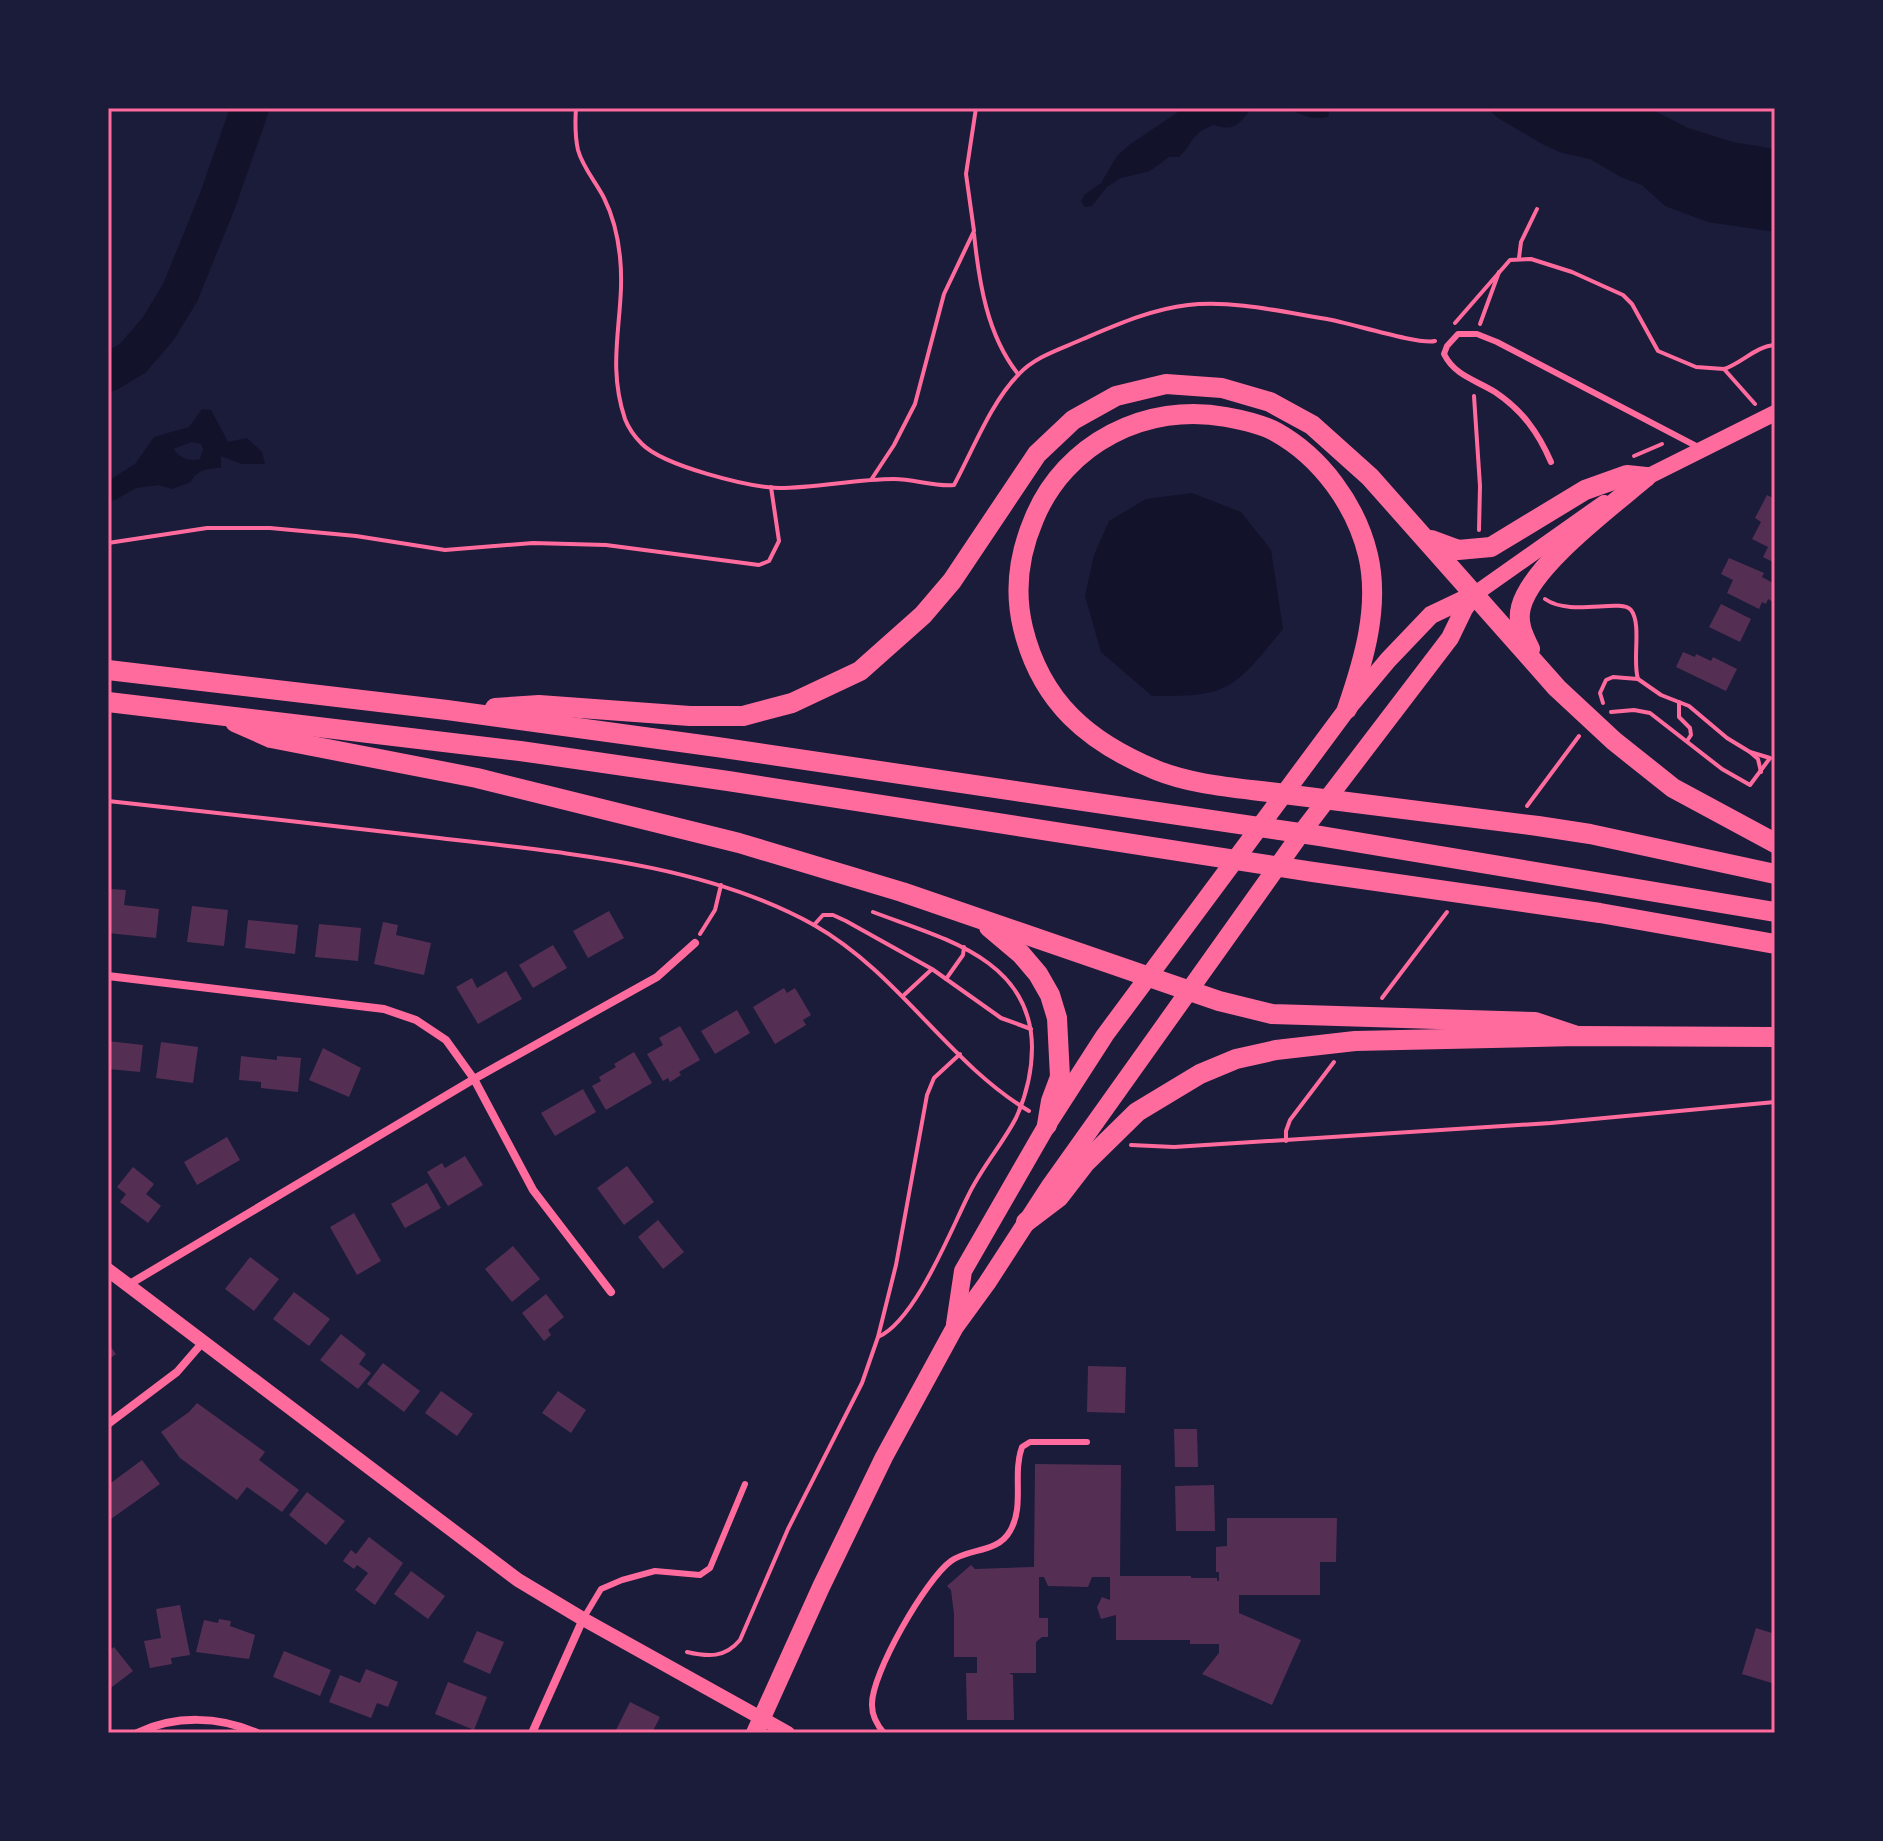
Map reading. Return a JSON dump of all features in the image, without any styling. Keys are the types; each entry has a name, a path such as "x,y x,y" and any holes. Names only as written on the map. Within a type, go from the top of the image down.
{"highway":[{"path":"447,710 539,705 690,716 743,716 792,703 860,671 923,615 952,581 1037,454 1073,420 1116,396 1166,384 1222,388 1270,402 1312,425 1370,477 1557,688 1614,741 1673,788 1775,843"},
{"path":"1347,709 1362,664 1369,624 1372,591 1369,557 1349,504 1304,452 1276,432 1247,421 1207,414 1165,415 1128,425 1097,441 1072,461 1046,496 1030,528 1018,581 1019,610 1026,641 1051,693 1085,731 1115,750 1159,771 1214,784 1564,830 1775,874"},
{"path":"1425,537 1458,550 1491,547 1585,490 1627,475 1646,477"},
{"path":"1557,688 1530,649 1520,628 1521,608 1530,586 1590,525 1646,477"},
{"path":"108,670 447,710 1320,836 1775,912"},
{"path":"108,702 520,751 728,781 1313,872 1600,913 1775,944"},
{"path":"217,714 271,738 477,778 739,843 902,892 1190,991 1272,1014 1535,1022 1577,1036"},
{"path":"980,919 1021,954 1050,995 1057,1018 1060,1077 1051,1101 1047,1125"},
{"path":"1026,1222 1059,1197 1086,1162 1137,1112 1200,1074 1236,1059 1276,1050 1342,1042 1577,1036 1775,1037"}],"main road":[{"path":"955,1327 963,1271 1047,1125 1105,1035 1347,709 1388,660 1431,615 1475,594 1581,517 1646,477 1771,415"},
{"path":"758,1726 884,1457 955,1327 1238,921 1450,638 1475,594"}],"street":[{"path":"127,1285 474,1079 657,977 695,943"},
{"path":"108,976 384,1009 416,1020 446,1040 474,1079 533,1190 611,1292"},
{"path":"108,1270 518,1580 758,1726 788,1733"},
{"path":"108,1424 177,1372 203,1342"},
{"path":"532,1733 583,1619"},
{"path":"137,1733 174,1721 209,1720 257,1733"}],"lane":[{"path":"1551,462 1529,421 1492,390 1455,369 1444,354 1458,334 1477,334 1702,449"},
{"path":"884,1733 877,1725 872,1705 876,1683 920,1596 938,1573 953,1559 995,1546 1009,1534 1017,1514 1017,1460 1022,1447 1030,1442 1087,1442"},
{"path":"583,1619 601,1589 622,1580 655,1571 700,1575 710,1568 745,1484"}],"path":[{"path":"576,108 579,152 604,199 615,228 620,257 621,291 615,339 616,388 627,423 643,445 669,459 714,475 771,487 906,479 954,485 990,417 1018,374 1046,355 1110,327 1167,308 1188,305 1239,306 1329,320 1429,342 1445,338"},
{"path":"976,108 966,174 977,262 997,342 1018,374"},
{"path":"1519,258 1521,242 1537,209"},
{"path":"871,480 915,404 944,294 974,231"},
{"path":"1452,328 1500,269 1510,260 1519,258 1572,272 1623,295 1632,304 1658,351 1696,367 1724,369 1768,345 1775,345"},
{"path":"1477,334 1500,269"},
{"path":"1724,369 1771,415"},
{"path":"1473,381 1480,486 1479,535"},
{"path":"108,543 207,528 270,528 356,536 445,550 570,542 759,565 769,561 779,541 771,487"},
{"path":"1545,599 1563,608 1627,607 1635,624 1634,660 1638,679"},
{"path":"1603,703 1600,693 1606,680 1613,677 1638,679 1661,695 1689,706 1727,738 1750,752 1758,759 1761,772"},
{"path":"1679,702 1679,717 1690,728 1691,735 1687,741"},
{"path":"1668,725 1722,769 1750,785 1770,758 1750,752"},
{"path":"108,801 515,847 641,867 721,885 814,925 851,950 904,995 990,1083"},
{"path":"695,943 715,910 721,885"},
{"path":"873,912 964,947 983,958 1007,979 1023,1002 1031,1029 1031,1073 1015,1118 968,1195 953,1233 904,1317 891,1332 878,1337"},
{"path":"814,925 823,915 833,915 932,969 1001,1018 1031,1029"},
{"path":"946,979 963,955 964,947"},
{"path":"904,995 932,969"},
{"path":"687,1652 715,1656 735,1647 740,1640 788,1529 843,1425 878,1337 909,1202 927,1095 934,1078 960,1054"},
{"path":"1286,1141 1290,1120 1312,1091"},
{"path":"1174,1147 1551,1123 1775,1102"}],"shaded area":[{"path":"1184,108 1252,108 1232,127 1214,125 1200,132 1179,157 1169,157 1150,171 1121,178 1107,187 1092,206 1085,207 1081,201 1084,195 1101,183 1117,156"},
{"path":"1288,108 1330,108 1328,117 1317,118"},
{"path":"1487,108 1649,108 1688,128 1733,142 1775,149 1775,232 1708,222 1665,206 1642,185 1590,159 1562,153 1544,145"},
{"path":"202,409 211,410 228,442 247,438 262,452 265,464 242,464 221,456 221,468 203,470 191,482 172,489 159,485 136,488 108,501 108,481 135,464 154,437 189,427","holes":["192,442 201,444 200,459 196,460 185,458 173,449"]},
{"path":"1192,493 1241,512 1271,550 1283,629 1253,664 1229,685 1199,694 1152,696 1101,652 1085,596 1094,555 1109,521 1146,499"}],"building":[{"path":"1767,495 1775,499 1775,563 1763,557 1768,547 1752,539 1761,522 1755,518"},
{"path":"1729,558 1764,573 1762,577 1775,584 1775,603 1768,599 1766,604 1762,602 1759,609 1727,593 1733,580 1721,574"},
{"path":"1721,604 1751,619 1740,642 1709,627"},
{"path":"1683,652 1711,661 1713,657 1737,669 1726,691 1676,667"},
{"path":"111,889 126,890 124,905 159,909 156,938 108,933"},
{"path":"192,906 228,910 224,946 187,942"},
{"path":"609,911 624,938 588,958 573,931"},
{"path":"248,920 298,925 295,954 245,948"},
{"path":"383,922 398,925 396,935 431,943 424,975 374,964"},
{"path":"319,924 361,928 358,961 315,957"},
{"path":"553,945 567,968 533,988 519,965"},
{"path":"506,971 522,999 478,1024 456,987 472,978 477,988"},
{"path":"784,988 787,993 795,988 811,1015 803,1020 806,1025 775,1044 753,1007"},
{"path":"737,1010 750,1033 715,1054 701,1031"},
{"path":"680,1026 700,1060 679,1072 681,1075 670,1082 668,1078 663,1081 647,1054 663,1045 659,1038"},
{"path":"108,1041 143,1045 140,1072 108,1069"},
{"path":"161,1042 198,1047 193,1083 156,1078"},
{"path":"323,1048 361,1068 349,1097 309,1080"},
{"path":"634,1052 652,1083 606,1110 592,1086 601,1081 599,1077 616,1067 614,1064"},
{"path":"241,1056 277,1060 277,1056 301,1058 298,1092 261,1088 261,1082 239,1080"},
{"path":"583,1089 596,1112 555,1136 541,1113"},
{"path":"227,1137 240,1160 197,1185 184,1162"},
{"path":"465,1156 483,1185 448,1206 427,1172 442,1163 445,1168"},
{"path":"627,1166 654,1202 624,1225 597,1188"},
{"path":"133,1167 154,1184 146,1194 161,1206 148,1223 120,1202 126,1194 117,1187"},
{"path":"427,1183 441,1208 405,1228 391,1204"},
{"path":"354,1213 381,1261 357,1275 330,1227"},
{"path":"658,1220 684,1252 663,1269 638,1237"},
{"path":"513,1246 540,1279 512,1302 485,1269"},
{"path":"250,1257 279,1279 254,1311 225,1289"},
{"path":"294,1292 330,1319 309,1346 273,1319"},
{"path":"546,1294 564,1317 548,1330 551,1335 544,1341 522,1313"},
{"path":"341,1334 366,1354 359,1364 371,1373 358,1389 320,1360"},
{"path":"108,1343 116,1354 108,1360"},
{"path":"383,1363 420,1391 404,1412 367,1384"},
{"path":"1088,1366 1126,1367 1125,1413 1087,1412"},
{"path":"441,1391 473,1414 457,1436 425,1413"},
{"path":"558,1391 586,1410 571,1433 542,1413"},
{"path":"197,1403 265,1452 259,1460 299,1490 282,1512 247,1487 237,1500 180,1458 161,1432"},
{"path":"1174,1429 1197,1429 1198,1467 1175,1467"},
{"path":"142,1460 160,1484 111,1519 108,1514 108,1485"},
{"path":"1035,1464 1121,1465 1120,1576 1191,1576 1217,1578 1219,1581 1216,1547 1227,1546 1227,1518 1337,1518 1336,1562 1320,1562 1320,1595 1239,1595 1239,1613 1301,1640 1272,1705 1202,1674 1219,1653 1219,1644 1190,1644 1190,1640 1116,1640 1116,1615 1101,1619 1097,1607 1102,1597 1110,1600 1110,1577 1092,1577 1088,1587 1048,1586 1044,1577 1039,1577 1039,1618 1048,1618 1048,1637 1036,1642 1036,1673 1009,1673 1013,1675 1014,1720 967,1720 966,1673 977,1673 977,1657 954,1657 954,1614 951,1590 947,1586 971,1565 975,1569 1034,1567"},
{"path":"1214,1485 1215,1531 1176,1531 1175,1486"},
{"path":"307,1492 345,1521 326,1545 289,1515"},
{"path":"369,1537 403,1563 375,1605 355,1590 368,1573 357,1565 354,1569 343,1561 351,1550 356,1554"},
{"path":"411,1571 445,1596 428,1619 394,1594"},
{"path":"180,1605 190,1655 171,1658 172,1664 150,1668 144,1641 161,1638 156,1609"},
{"path":"219,1619 231,1621 230,1626 255,1635 249,1659 196,1652 204,1620 218,1623"},
{"path":"1756,1628 1775,1634 1775,1684 1742,1674"},
{"path":"477,1631 504,1642 490,1674 463,1662"},
{"path":"114,1647 133,1671 108,1690 108,1651"},
{"path":"284,1651 331,1670 320,1696 273,1677"},
{"path":"366,1669 398,1682 388,1707 377,1703 371,1718 329,1702 340,1675 360,1683"},
{"path":"448,1682 487,1697 474,1730 435,1714"},
{"path":"630,1702 660,1717 652,1733 621,1733 616,1730"}],"waterway":[{"path":"108,373 133,358 158,329 180,293 217,202 250,108"}]}
